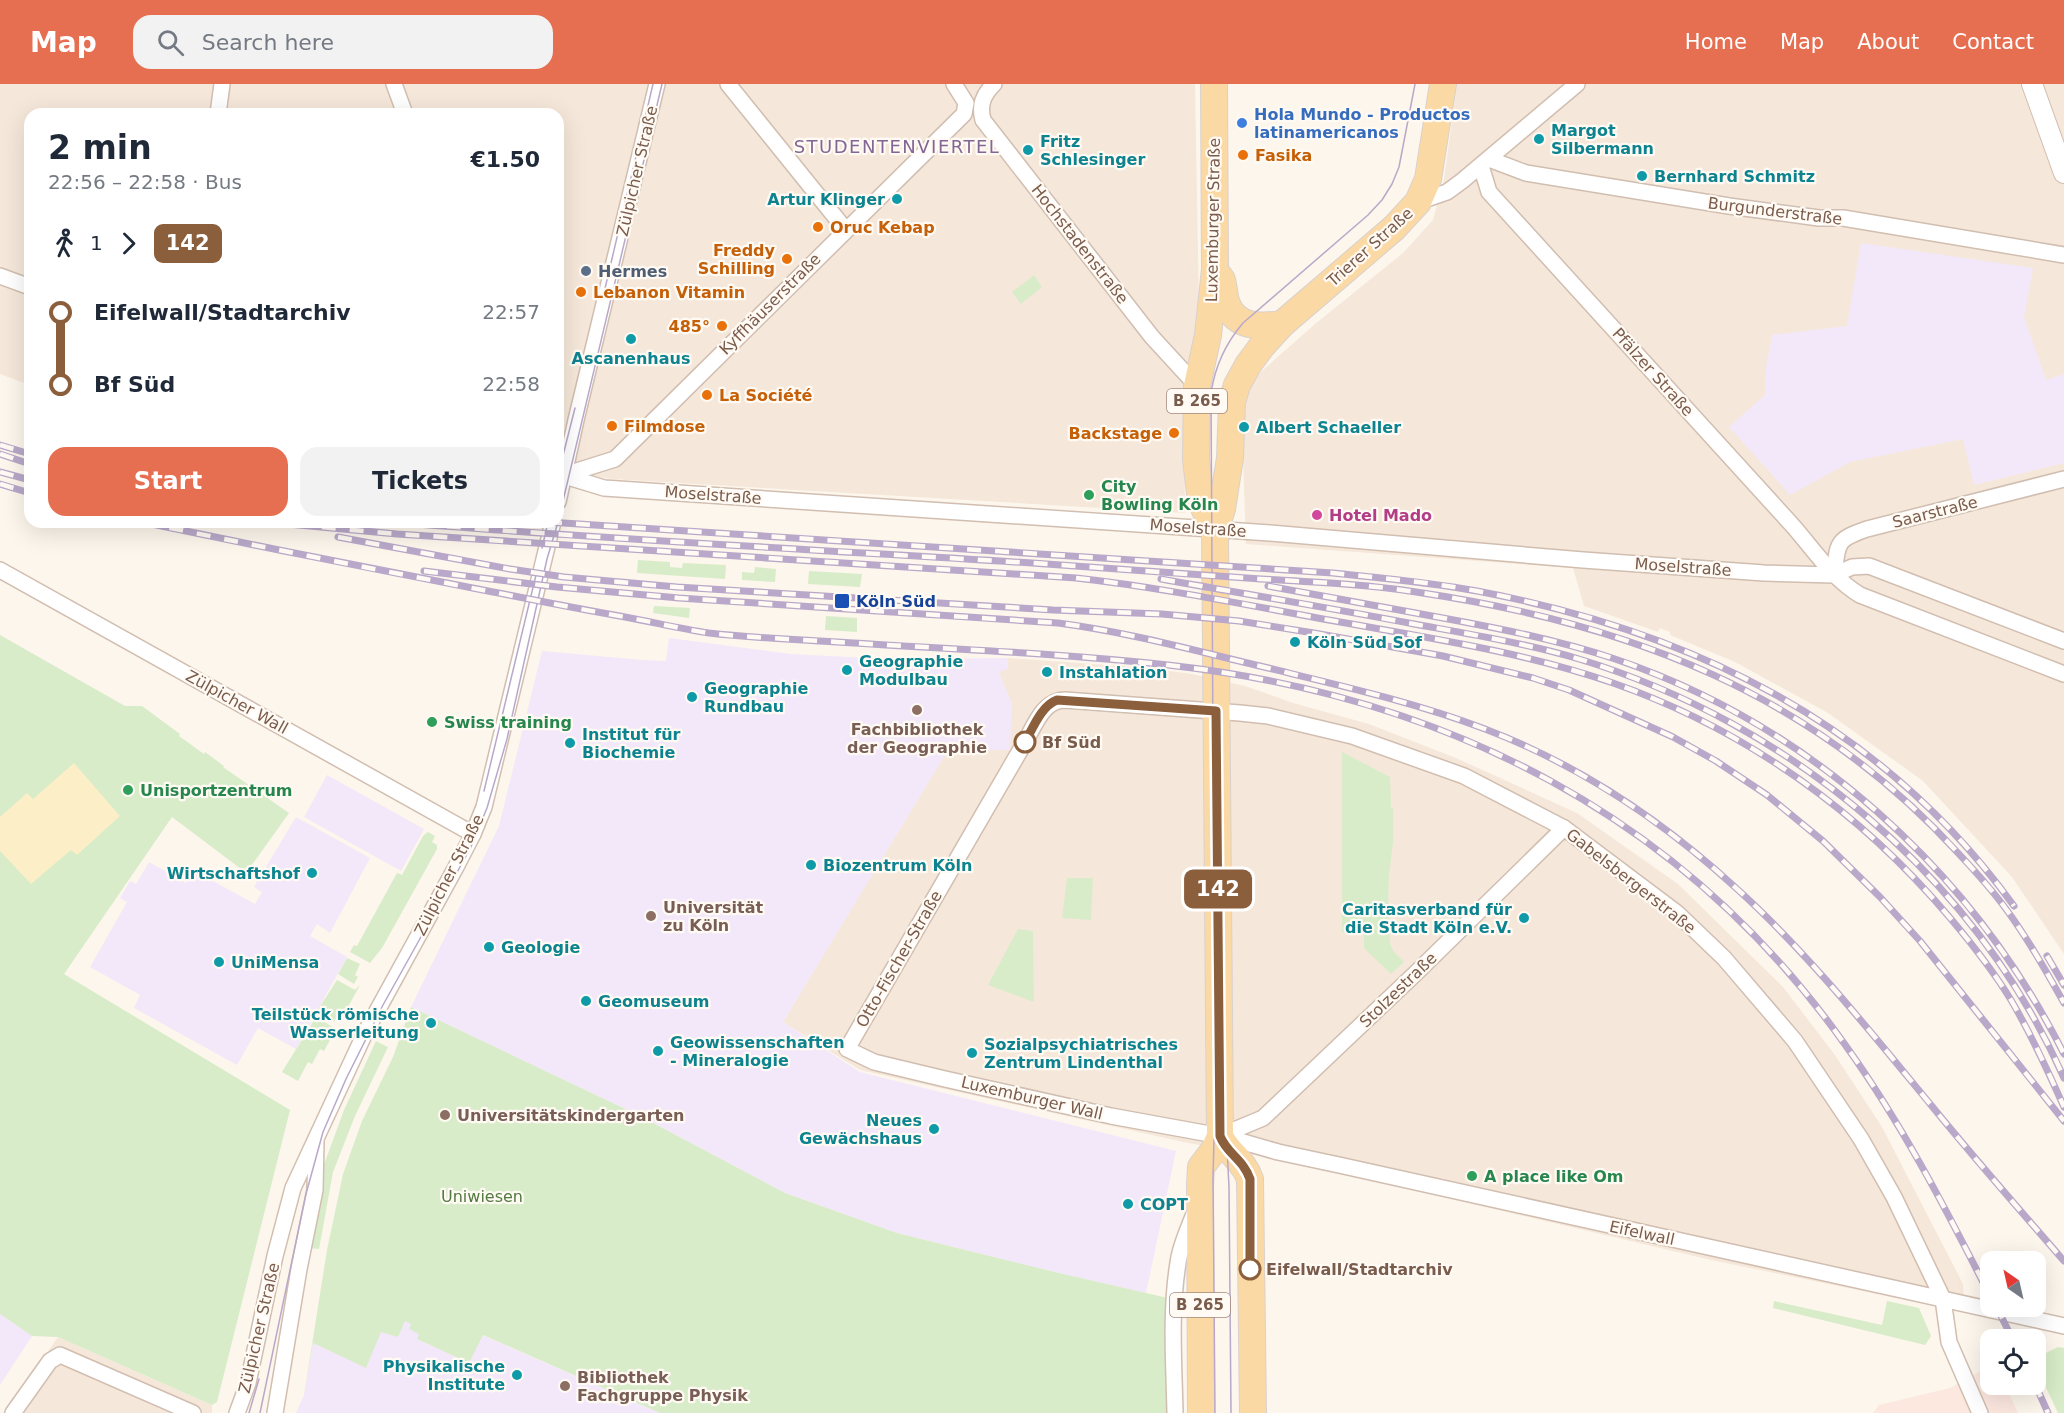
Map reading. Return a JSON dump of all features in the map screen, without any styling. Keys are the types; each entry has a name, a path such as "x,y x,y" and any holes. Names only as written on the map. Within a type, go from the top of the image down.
{"main road":[{"name":"Luxemburger Straße","path":"1214,84 1215,269 1208,335 1197,386 1196,459 1200,494 1215,531"},
{"name":"B 265","path":"1418,202 1428,178 1443,84"},
{"name":"Trierer Straße","path":"1237,385 1252,358 1282,324 1394,228 1418,202"},
{"path":"1215,269 1222,280 1226,303 1243,323 1257,327 1282,324"},
{"name":"Luxemburger Straße","path":"1220,1136 1215,531 1222,509 1230,458 1232,402 1237,385"},
{"name":"B 265","path":"1201,1413 1201,1167 1214,1150 1220,1136"},
{"name":"B 265","path":"1220,1136 1227,1148 1245,1166 1250,1179 1252,1413"}],"street":[{"path":"219,108 222,84"},
{"path":"394,84 403,108"},
{"name":"Zülpicher Straße","path":"564,463 657,84"},
{"path":"728,84 845,229"},
{"name":"Kyffhäuserstraße","path":"564,474 615,459 845,229 964,114 966,103 954,84"},
{"name":"Trierer Straße","path":"1418,202 1447,192 1485,163 1577,84"},
{"path":"2032,84 2064,173"},
{"name":"Hochstadenstraße","path":"989,89 981,111 986,125 1152,337 1197,386"},
{"name":"Burgunderstraße","path":"1485,163 1526,173 1729,207 1819,218 1843,218 2064,255"},
{"name":"Pfälzer Straße","path":"1485,163 1489,192 1848,588 1860,595 2064,674"},
{"path":"0,276 24,285"},
{"name":"Moselstraße","path":"564,476 604,488 1270,533 1764,573 1834,574"},
{"name":"Saarstraße","path":"1834,574 1840,543 1850,535 2064,479"},
{"name":"Zülpicher Straße","path":"237,1413 248,1383 275,1256 293,1188 380,1003 473,834 484,807 552,528"},
{"path":"1834,574 1852,567 1869,566 2064,641"},
{"name":"Zülpicher Wall","path":"0,570 473,834"},
{"name":"Otto-Fischer-Straße","path":"847,1049 1047,706 1061,700 1216,711"},
{"name":"Gabelsbergerstraße","path":"1216,711 1268,716 1352,736 1464,776 1564,828 1677,913 1724,958 1795,1041 1861,1139 1894,1197 1943,1299 1949,1342 1980,1413"},
{"name":"Stolzestraße","path":"1220,1136 1263,1118 1564,828"},
{"name":"Luxemburger Wall","path":"847,1049 873,1062 945,1079 1117,1117 1220,1136"},
{"name":"Eifelwall","path":"1220,1136 1299,1157 2064,1326"},
{"name":"Zülpicher Straße","path":"275,1413 299,1269 315,1190 316,1141"},
{"path":"1175,1413 1176,1273 1180,1251 1200,1197"},
{"path":"13,1413 48,1364 60,1355 193,1413"}],"shaded area":[{"path":"0,84 1195,84 1199,308 1198,323 1184,384 1185,513 612,479 579,474 564,468 564,108 24,108 24,383 0,374"},
{"path":"1457,84 2064,84 2064,954 2012,877 1923,781 1828,713 1735,662 1670,635 1670,632 1660,628 1658,632 1584,606 1573,568 1246,544 1241,402 1246,385 1315,324 1403,253 1433,220 1444,179"},
{"path":"1861,243 2033,268 2024,317 2046,380 2064,374 2064,463 1974,485 1963,439 1850,462 1790,495 1729,427 1765,395 1765,373 1772,335 1847,326"},
{"name":"Universität zu Köln","path":"669,638 791,654 886,659 1008,658 1007,670 1001,670 1000,676 1012,704 1010,750 948,750 783,1022 860,1072 1176,1151 1146,1293 897,1233 785,1193 638,1115 411,1007 499,826 542,651 666,661"},
{"path":"1008,658 1148,668 1192,674 1245,686 1293,703 1369,724 1456,758 1577,813 1678,884 1783,987 1835,1055 1882,1127 1963,1284 1965,1312 1711,1260 1281,1159 1188,1143 860,1070 783,1022 948,749 1012,704 1000,676 1000,670 1007,670"},
{"path":"327,775 424,829 401,871 304,817"},
{"name":"UniMensa","path":"296,817 370,858 330,933 317,924 310,936 347,957 296,1049 258,1028 237,1065 134,1008 140,995 90,967 127,902 120,898 130,881 136,884 149,862 186,883 193,870 255,904 262,892 254,887"},
{"path":"0,1314 32,1336 0,1385"},
{"path":"405,1321 411,1324 409,1329 420,1334 417,1339 469,1363 482,1335 660,1413 296,1413 304,1395 313,1343 381,1332"},
{"path":"58,1337 212,1405 212,1413 5,1413"},
{"path":"1980,1372 1980,1395 2010,1395 2018,1413 1873,1413 1879,1405 1950,1388"}],"green space":[{"path":"1034,275 1042,287 1021,304 1012,292"},
{"path":"638,560 670,562 670,567 682,568 683,563 726,565 725,579 637,573"},
{"path":"755,567 776,569 775,582 742,580 742,572 754,573"},
{"path":"809,571 862,574 860,587 808,584"},
{"path":"654,606 690,608 689,618 653,613"},
{"path":"826,616 857,618 857,632 825,630"},
{"path":"0,635 125,706 142,706 180,734 179,736 204,754 205,752 289,813 245,872 172,817 64,974 290,1110 217,1402 212,1405 58,1337 32,1336 0,1314"},
{"path":"1342,752 1390,777 1393,843 1388,906 1390,944 1404,962 1391,974 1364,948 1364,935 1342,932"},
{"path":"428,832 435,836 432,842 437,845 437,849 382,948 370,963 350,952 354,945 357,946 397,873 402,875 423,836"},
{"path":"1067,878 1093,878 1091,920 1062,918"},
{"path":"1018,929 1033,931 1034,1002 988,985"},
{"path":"347,958 360,964 355,975 358,977 354,984 338,974"},
{"path":"337,980 355,990 360,985 342,1018 337,1016 334,1022 317,1011"},
{"name":"Uniwiesen","path":"411,1007 638,1115 785,1193 897,1233 1168,1298 1169,1413 660,1413 483,1335 469,1363 417,1339 419,1334 409,1329 411,1324 405,1321 398,1337 381,1332 366,1368 313,1343 304,1395 327,1250 343,1174 362,1121 393,1057"},
{"path":"316,1017 336,1029 324,1051 320,1049 312,1064 308,1062 298,1081 282,1072"},
{"path":"376,1041 388,1047 355,1116 333,1172 319,1249 308,1248 321,1173 344,1110"},
{"path":"1774,1301 1882,1325 1887,1301 1919,1308 1931,1336 1925,1345 1773,1308"},
{"path":"2058,1347 2064,1348 2064,1413 2058,1413 2046,1388 2046,1353"}],"sand":[{"path":"74,763 120,816 77,855 71,850 31,884 0,851 0,817 27,793 33,799"}],"tram line":[{"path":"603,297 653,84"},
{"path":"564,497 662,84"},
{"path":"1215,1413 1211,393 1222,356 1243,323 1368,215 1382,200 1399,167 1415,84"},
{"path":"564,451 575,408"},
{"path":"542,548 547,528"},
{"path":"260,1413 306,1194 323,1132 346,1079 383,1005 470,849 487,808 507,739 547,559 556,528"},
{"path":"484,791 536,575"},
{"path":"1224,1089 1229,1187 1231,1413"},
{"path":"249,1413 259,1379"}],"railway":[{"path":"0,445 24,452"},
{"path":"0,454 24,462"},
{"path":"0,472 24,478"},
{"path":"0,484 24,491"},
{"path":"564,523 1333,573 1459,588 1557,609 1634,632 1707,661 1777,696 1843,737 1905,786 1962,842 2014,906"},
{"path":"172,528 709,633 1085,657 1168,665 1270,681 1368,705 1461,738 1550,780 1633,832 1710,893 1781,965 1867,1076 1905,1137 1980,1277"},
{"path":"332,528 1076,578 1178,592 1447,641 1581,672 1662,702 1709,724 1798,778 1879,843 1951,919 1997,979 2025,1026 2064,1107"},
{"path":"476,528 1358,585 1416,592 1570,623 1642,646 1712,674 1778,708 1842,749 1901,797 1983,881 2022,932 2064,1003"},
{"path":"338,537 564,577 677,587 1053,610 1162,614 1239,621 1443,656 1533,678 1569,690 1673,737 1716,761 1767,795 1823,841 1880,897 1920,941 2064,1121"},
{"path":"424,571 557,587 679,598 1058,623 1110,631 1320,680 1431,710 1519,743 1586,777 1649,817 1708,863 1763,913 1837,993 2064,1261"},
{"path":"1161,579 1476,635 1559,653 1657,687 1731,723 1801,766 1867,817 1927,874 1980,936 2026,1005 2064,1078"},
{"path":"1268,586 1470,623 1567,645 1615,659 1687,687 1754,723 1819,765 1878,813 1933,866 1982,924 2026,987 2064,1054"},
{"path":"2047,956 2064,985"},
{"path":"2002,1317 2008,1329"},
{"path":"2040,1395 2048,1413"}],"bus line":[{"name":"142","path":"1025,742 1044,709 1057,700 1216,711 1220,1136 1227,1148 1245,1166 1250,1179 1250,1269"}],"place":[{"name":"Hola Mundo - Productos latinamericanos","path":"1242,123"},
{"name":"Margot Silbermann","path":"1539,139"},
{"name":"Fritz Schlesinger","path":"1028,150"},
{"name":"Fasika","path":"1243,155"},
{"name":"Bernhard Schmitz","path":"1642,176"},
{"name":"Artur Klinger","path":"897,199"},
{"name":"Oruc Kebap","path":"818,227"},
{"name":"Freddy Schilling","path":"787,259"},
{"name":"Hermes","path":"586,271"},
{"name":"Lebanon Vitamin","path":"581,292"},
{"name":"485°","path":"722,326"},
{"name":"Ascanenhaus","path":"631,339"},
{"name":"La Société","path":"707,395"},
{"name":"Filmdose","path":"612,426"},
{"name":"Albert Schaeller","path":"1244,427"},
{"name":"Backstage","path":"1174,433"},
{"name":"City Bowling Köln","path":"1089,495"},
{"name":"Hotel Mado","path":"1317,515"},
{"name":"Köln Süd","path":"842,601"},
{"name":"Köln Süd Sof","path":"1295,642"},
{"name":"Geographie Modulbau","path":"847,670"},
{"name":"Instahlation","path":"1047,672"},
{"name":"Geographie Rundbau","path":"692,697"},
{"name":"Fachbibliothek der Geographie","path":"917,710"},
{"name":"Swiss training","path":"432,722"},
{"name":"Bf Süd","path":"1025,742"},
{"name":"Institut für Biochemie","path":"570,743"},
{"name":"Unisportzentrum","path":"128,790"},
{"name":"Biozentrum Köln","path":"811,865"},
{"name":"Wirtschaftshof","path":"312,873"},
{"name":"Universität zu Köln","path":"651,916"},
{"name":"Caritasverband für die Stadt Köln e.V.","path":"1524,918"},
{"name":"Geologie","path":"489,947"},
{"name":"UniMensa","path":"219,962"},
{"name":"Geomuseum","path":"586,1001"},
{"name":"Teilstück römische Wasserleitung","path":"431,1023"},
{"name":"Geowissenschaften - Mineralogie","path":"658,1051"},
{"name":"Sozialpsychiatrisches Zentrum Lindenthal","path":"972,1053"},
{"name":"Universitätskindergarten","path":"445,1115"},
{"name":"Neues Gewächshaus","path":"934,1129"},
{"name":"A place like Om","path":"1472,1176"},
{"name":"COPT","path":"1128,1204"},
{"name":"Eifelwall/Stadtarchiv","path":"1250,1269"},
{"name":"Physikalische Institute","path":"517,1375"},
{"name":"Bibliothek Fachgruppe Physik","path":"565,1386"}],"district":[{"name":"STUDENTENVIERTEL","path":"897,146"}]}
